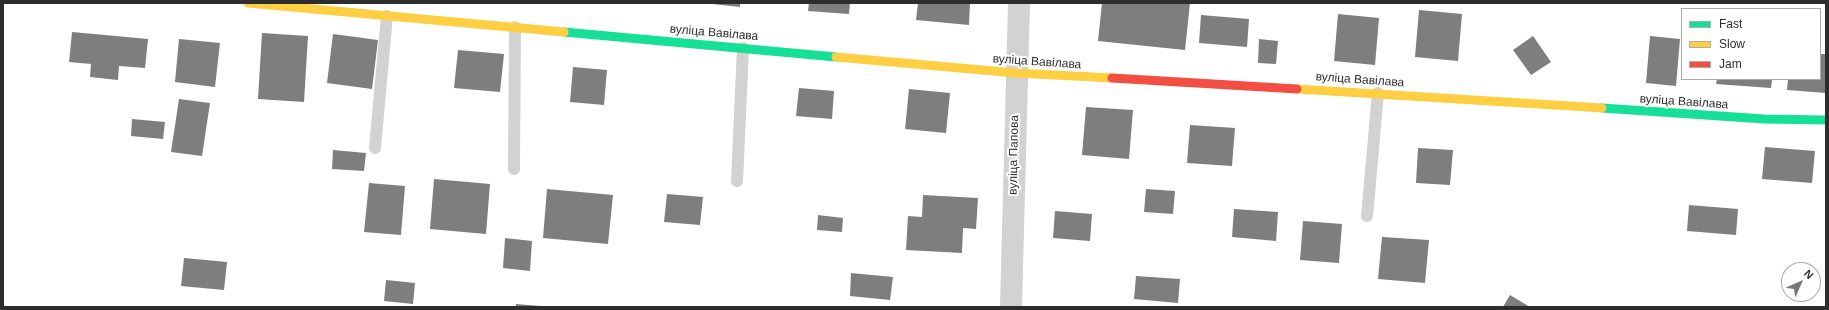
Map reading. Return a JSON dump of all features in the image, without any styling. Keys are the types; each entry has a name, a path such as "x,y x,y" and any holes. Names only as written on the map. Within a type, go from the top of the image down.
{"street":[{"name":"вуліца Вавілава","path":"248,3 1016,73 1378,93 1764,119 1826,120"},
{"name":"вуліца Папова","path":"1011,307 1019,3"}],"lane":[{"path":"375,148 387,16"},
{"path":"514,168 515,27"},
{"path":"737,181 743,48"},
{"path":"1367,216 1378,93"}],"building":[{"path":"703,3 740,3 740,7"},
{"path":"809,3 850,3 849,14 808,11"},
{"path":"918,3 970,3 969,25 916,20"},
{"path":"1102,3 1190,3 1185,50 1098,41"},
{"path":"1419,10 1462,14 1458,61 1415,57"},
{"path":"1338,14 1379,18 1375,65 1334,61"},
{"path":"1201,15 1249,19 1247,47 1199,43"},
{"path":"72,32 148,39 145,68 119,66 118,80 90,77 91,64 69,62"},
{"path":"262,33 308,36 304,102 258,99"},
{"path":"333,34 378,40 372,89 327,83"},
{"path":"1533,36 1551,62 1531,75 1513,50"},
{"path":"1650,36 1680,39 1676,86 1646,83"},
{"path":"179,39 220,43 215,87 175,82"},
{"path":"1259,39 1278,41 1276,64 1258,63"},
{"path":"458,50 504,54 500,92 454,88"},
{"path":"1821,54 1826,54 1826,93 1787,90 1788,80 1821,80"},
{"path":"573,67 607,70 604,105 570,102"},
{"path":"1717,80 1772,80 1771,88 1716,84"},
{"path":"799,88 834,91 832,119 796,116"},
{"path":"909,89 950,93 946,133 905,129"},
{"path":"179,99 210,103 202,156 171,152"},
{"path":"1086,107 1133,110 1129,159 1082,155"},
{"path":"132,119 165,122 163,139 131,136"},
{"path":"1190,125 1235,128 1232,166 1187,163"},
{"path":"1765,147 1815,151 1812,183 1762,179"},
{"path":"1418,148 1453,150 1450,185 1416,183"},
{"path":"333,150 366,153 364,171 332,169"},
{"path":"434,179 490,184 486,234 430,229"},
{"path":"369,183 405,186 401,235 364,232"},
{"path":"547,189 613,195 608,244 543,238"},
{"path":"1146,189 1175,191 1173,214 1144,212"},
{"path":"667,194 703,197 700,225 664,222"},
{"path":"923,195 978,198 976,229 963,228 962,253 906,250 908,216 922,217"},
{"path":"1689,205 1738,209 1736,235 1687,231"},
{"path":"1234,209 1278,212 1276,241 1232,237"},
{"path":"1055,211 1092,214 1090,241 1053,238"},
{"path":"818,215 843,218 842,232 817,230"},
{"path":"1303,221 1342,224 1339,263 1300,260"},
{"path":"1382,237 1429,240 1425,283 1378,279"},
{"path":"505,238 532,241 530,271 503,268"},
{"path":"184,258 227,262 224,290 181,286"},
{"path":"851,273 893,277 890,300 850,296"},
{"path":"1136,276 1180,279 1178,303 1134,299"},
{"path":"386,280 415,283 413,304 384,301"},
{"path":"1510,295 1530,307 1503,307"},
{"path":"516,304 541,306 541,307 516,307"}],"traffic: fast":[{"path":"564,32 836,57"},
{"path":"1602,108 1764,119 1826,120"}],"traffic: slow":[{"path":"248,3 564,32"},
{"path":"836,57 1016,73 1112,78"},
{"path":"1297,89 1602,108"}],"traffic: jam":[{"path":"1112,78 1297,89"}]}
